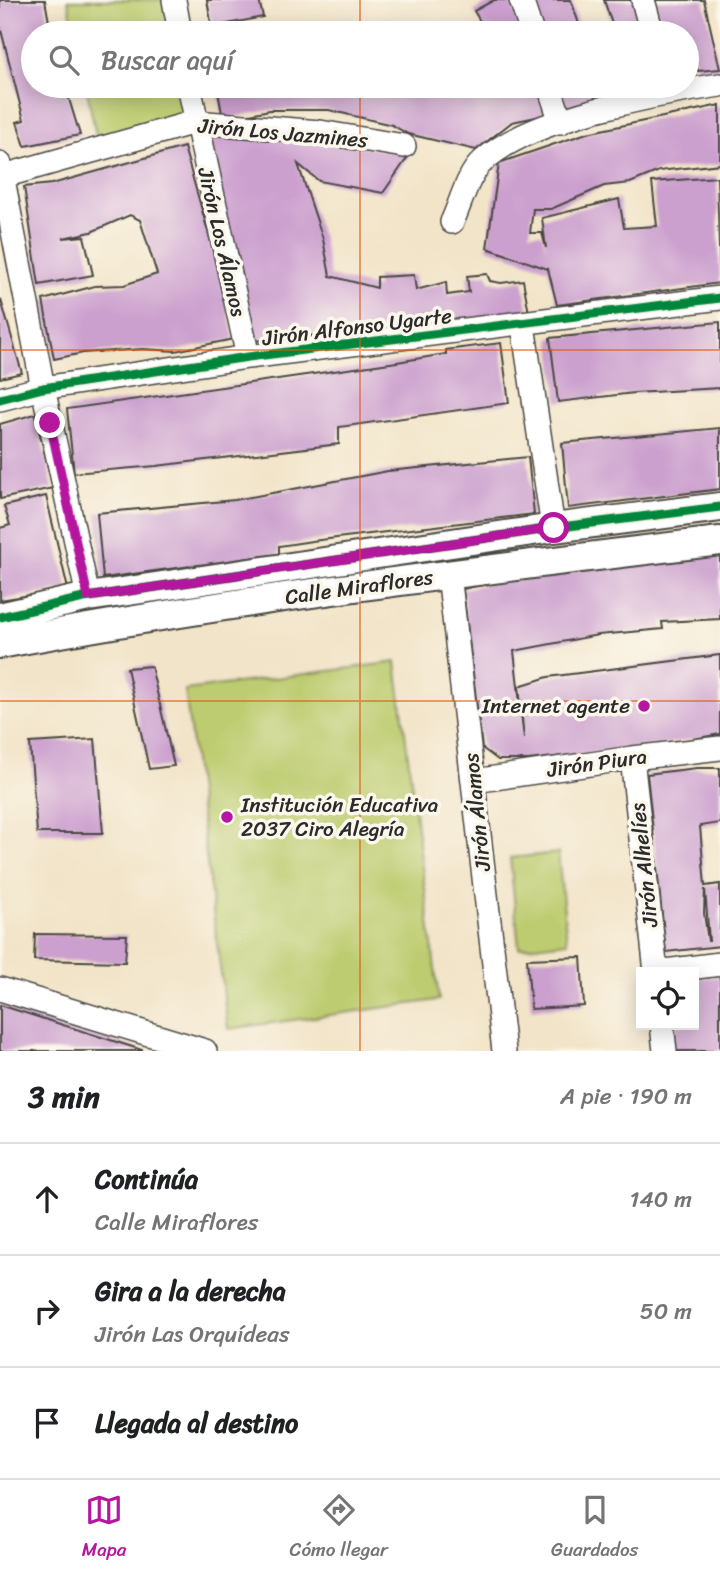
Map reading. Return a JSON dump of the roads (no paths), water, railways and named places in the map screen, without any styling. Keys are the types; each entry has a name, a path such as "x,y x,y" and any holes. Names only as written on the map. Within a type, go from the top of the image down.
{"street":[{"path":"174,0 178,21"},
{"path":"521,0 527,21"},
{"path":"643,0 649,21"},
{"path":"699,87 720,85"},
{"name":"Jirón Los Álamos","path":"191,98 248,357"},
{"path":"553,98 561,122"},
{"path":"452,222 475,169 504,145 561,122 638,98"},
{"name":"Jirón Los Jazmines","path":"1,173 195,122 320,132 404,146"},
{"path":"1,173 88,597"},
{"name":"Jirón Alfonso Ugarte","path":"0,399 43,388 248,357 523,325 720,298"},
{"path":"523,325 554,528"},
{"name":"Calle Miraflores","path":"0,617 88,597 554,528 720,507"},
{"name":"Calle Miraflores","path":"0,644 96,626 449,574 720,541"},
{"name":"Jirón Álamos","path":"449,574 503,1051"},
{"name":"Jirón Piura","path":"474,781 720,748"},
{"name":"Jirón Alhelíes","path":"632,758 655,967"},
{"path":"696,967 720,964"},
{"path":"0,989 205,1051"},
{"path":"663,1030 665,1051"}],"place":[{"name":"Internet agente","path":"644,706"},
{"name":"Institución Educativa 2037 Ciro Alegría","path":"227,817"}]}
